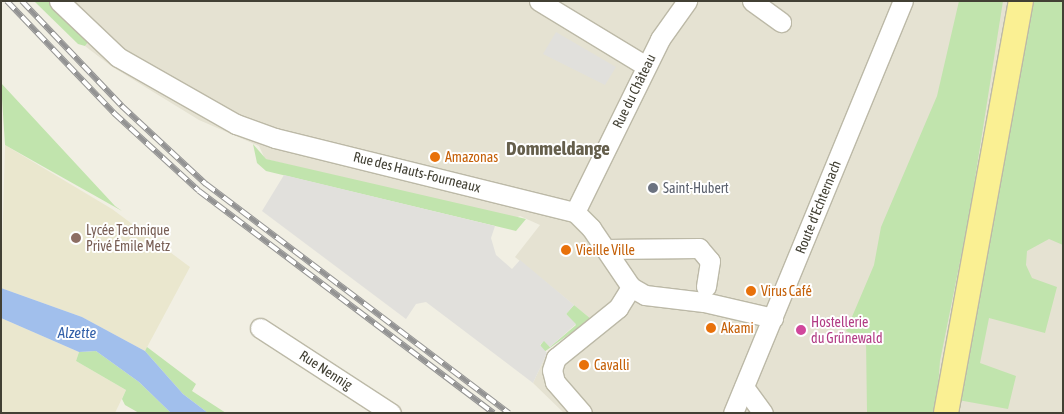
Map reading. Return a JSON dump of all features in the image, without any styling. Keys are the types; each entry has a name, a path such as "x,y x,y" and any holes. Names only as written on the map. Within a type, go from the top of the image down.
{"main road":[{"path":"946,413 1021,1"}],"street":[{"name":"Rue des Hauts-Fourneaux","path":"60,1 118,56 236,124 275,138 575,212"},
{"path":"539,1 646,66"},
{"name":"Rue du Château","path":"575,212 646,66 688,1"},
{"path":"752,1 781,22"},
{"name":"Route d'Echternach","path":"734,413 903,1"},
{"path":"575,212 606,249 631,288 661,299 704,302 773,318"},
{"path":"606,249 699,248 710,261 706,287"},
{"path":"582,413 555,382 554,364 564,349 618,308 631,288"},
{"name":"Rue Nennig","path":"260,328 391,413"},
{"path":"744,387 763,413"}],"shaded area":[{"path":"59,1 1063,1 1063,413 564,413 533,383 547,353 591,319 515,257 540,225 520,216 513,219 265,159 259,146 199,120 111,66 85,46 93,36"},
{"path":"556,32 616,67 605,85 543,54"},
{"name":"Lycée Technique Privé Émile Metz","path":"5,145 112,209 190,267 145,351 82,317 1,288"},
{"path":"284,175 495,226 491,238 496,255 512,269 520,260 574,305 566,314 576,324 550,347 544,341 540,345 547,353 533,383 426,302 416,304 406,319 262,211"},
{"path":"1,318 79,352 76,361 126,390 115,413 1,413"}],"green space":[{"path":"34,1 59,1 93,36 85,46 78,44"},
{"path":"959,1 1003,1 969,217 940,361 936,413 867,413 866,339 846,331 874,265 881,227 937,96"},
{"path":"1034,1 1063,1 1063,245 1049,239 1027,251 1026,265 1032,278 1057,287 1045,333 989,318 980,363 1016,376 1008,409 958,400"},
{"path":"1,83 115,206 122,211 5,145"},
{"path":"253,144 266,159 526,219 516,231 266,171 257,163"},
{"path":"574,305 591,319 544,352 540,346 544,340 550,347 576,325 566,314"},
{"path":"147,347 196,384 192,391 226,413 208,413 183,394 145,351"},
{"path":"96,351 139,382 171,413 139,413 125,405 122,399 126,390 76,361 79,352"}],"water":[{"name":"Alzette","path":"1,288 82,317 145,351 183,394 208,413 171,413 139,382 96,351 79,352 1,318"}],"railway":[{"path":"7,1 114,113 199,191 494,413"},
{"path":"22,1 122,106 206,184 509,413"}],"place":[{"name":"Amazonas","path":"435,157"},
{"name":"Saint-Hubert","path":"653,188"},
{"name":"Lycée Technique Privé Émile Metz","path":"76,238"},
{"name":"Vieille Ville","path":"566,250"},
{"name":"Virus Café","path":"751,291"},
{"name":"Akami","path":"711,328"},
{"name":"Hostellerie du Grünewald","path":"801,330"},
{"name":"Cavalli","path":"584,365"}],"district":[{"name":"Dommeldange","path":"558,149"}]}
